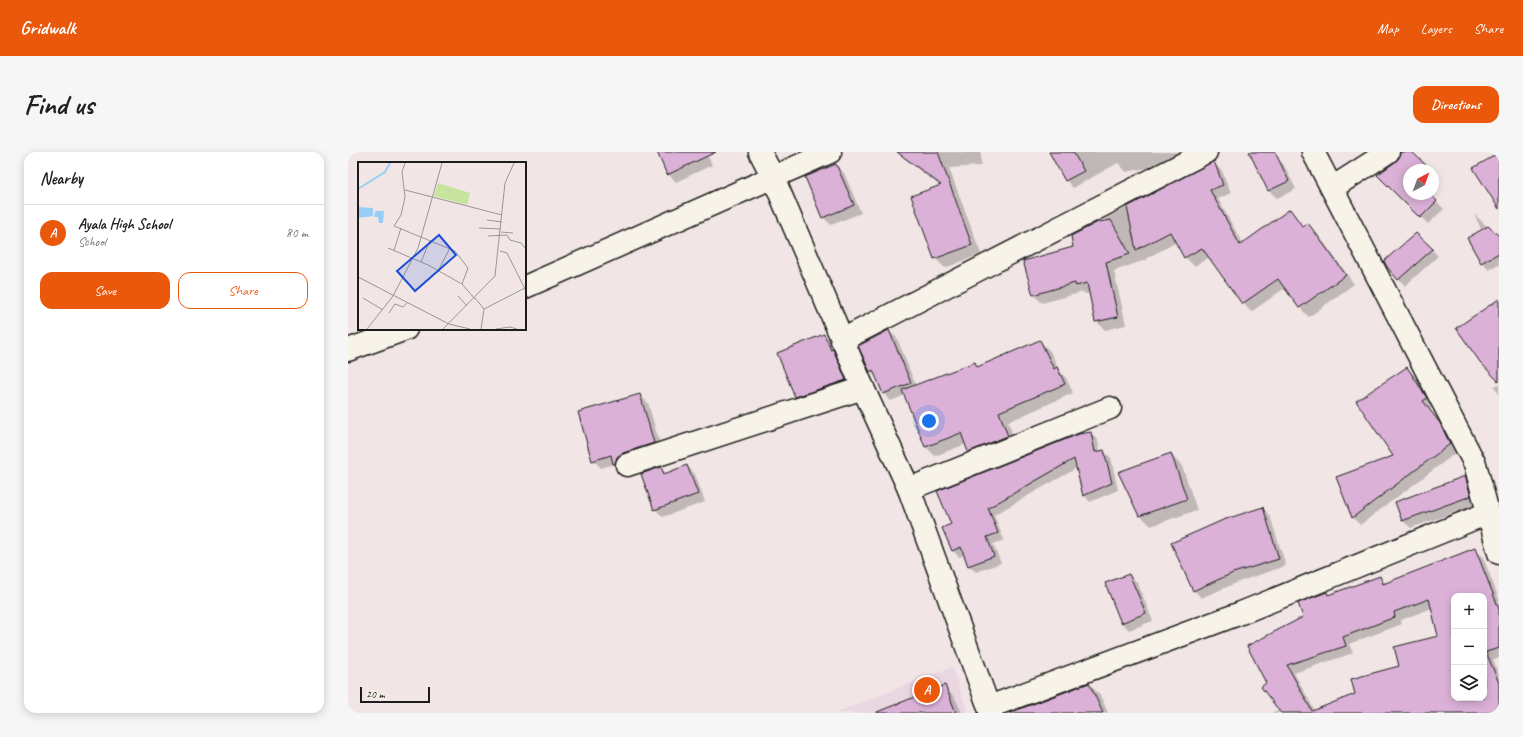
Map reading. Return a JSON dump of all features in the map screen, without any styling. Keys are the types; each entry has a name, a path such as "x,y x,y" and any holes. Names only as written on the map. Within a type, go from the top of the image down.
{"street":[{"path":"760,152 773,177 842,340 909,489 990,710 1241,613 1488,513"},
{"path":"526,287 830,152"},
{"path":"842,340 1206,152"},
{"path":"1313,152 1475,464 1499,552"},
{"path":"1332,188 1388,152"},
{"path":"348,350 403,330"},
{"path":"627,465 863,388"},
{"path":"909,489 1110,408"}],"shaded area":[{"path":"952,667 968,713 835,713"}],"building":[{"path":"657,152 716,152 667,175"},
{"path":"897,152 938,152 972,245 934,259 911,196 941,185"},
{"path":"1049,152 1073,152 1084,171 1065,181"},
{"path":"1249,152 1275,152 1289,181 1268,191"},
{"path":"1400,152 1412,152 1425,164 1403,164 1403,200 1437,201 1420,218 1377,175 1399,158"},
{"path":"1499,153 1499,209 1473,168"},
{"path":"1214,161 1223,185 1210,190 1240,245 1290,209 1303,227 1308,223 1346,275 1299,308 1278,279 1242,304 1202,248 1184,258 1170,232 1136,250 1127,207"},
{"path":"836,164 854,205 822,218 805,177"},
{"path":"1111,220 1130,254 1106,262 1118,317 1095,322 1087,283 1076,286 1075,283 1033,295 1023,261 1073,247 1071,236 1098,222"},
{"path":"1488,226 1499,236 1499,253 1481,263 1467,238"},
{"path":"1416,233 1433,249 1398,280 1384,261"},
{"path":"1499,299 1499,382 1480,362 1456,328"},
{"path":"889,330 911,383 883,394 873,370 870,372 858,346"},
{"path":"824,334 831,350 833,349 846,380 795,397 777,353"},
{"path":"1040,340 1054,369 1057,367 1065,384 999,412 1008,436 968,452 961,433 925,447 902,390 975,362 977,367"},
{"path":"1407,367 1427,398 1423,401 1440,423 1450,444 1352,518 1336,477 1393,456 1356,401"},
{"path":"640,394 654,443 623,453 617,457 615,464 613,464 611,455 592,461 578,412"},
{"path":"1091,432 1095,452 1104,450 1112,483 1083,496 1074,459 988,508 998,533 987,537 994,556 968,566 961,547 952,551 942,528 951,524 937,491 1079,434"},
{"path":"1171,453 1187,499 1139,516 1118,472"},
{"path":"687,465 698,494 654,510 641,474 661,467 664,474"},
{"path":"1465,476 1471,496 1402,521 1395,502"},
{"path":"1263,507 1279,559 1233,573 1193,591 1171,543 1223,520"},
{"path":"1475,548 1499,609 1499,648 1487,652 1487,593 1451,593 1451,701 1487,701 1487,654 1499,683 1499,713 1281,713 1261,687 1266,683 1247,646 1303,617 1298,603 1327,592 1328,595 1380,576 1383,584","holes":["1429,599 1438,636 1394,647 1399,666 1351,679 1355,694 1312,711 1287,665 1346,646 1343,637 1395,617 1394,612"]},
{"path":"1129,574 1146,613 1121,623 1105,583"},
{"path":"1089,683 1103,713 1009,713"},
{"path":"945,685 956,713 877,713 877,712"}],"place":[{"name":"Ayala High School","path":"927,690"}]}
